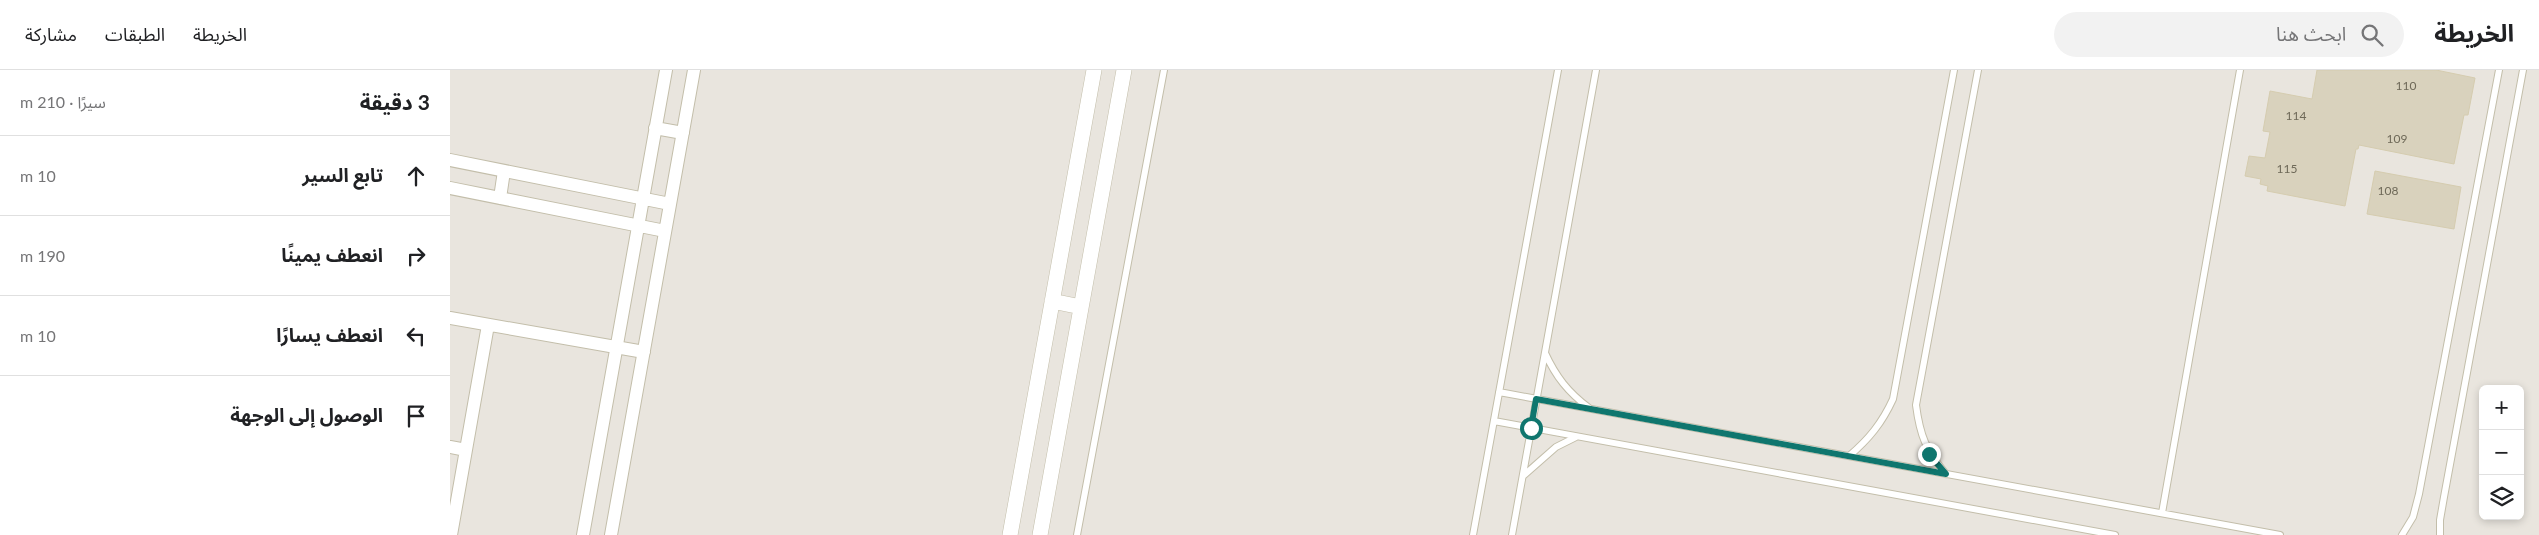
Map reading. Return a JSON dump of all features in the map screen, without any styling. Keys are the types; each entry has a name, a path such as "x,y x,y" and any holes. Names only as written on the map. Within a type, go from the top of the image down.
{"street":[{"path":"583,535 666,70"},
{"path":"611,535 694,70"},
{"path":"1010,535 1094,70"},
{"path":"1040,535 1124,70"},
{"path":"656,128 683,133"},
{"path":"450,160 670,204"},
{"path":"500,198 504,171"},
{"path":"450,188 665,231"},
{"path":"1052,302 1080,306"},
{"path":"450,318 644,352"},
{"path":"451,535 488,325"},
{"path":"450,447 466,450"}],"lane":[{"path":"1077,535 1164,70"},
{"path":"1473,535 1558,70"},
{"path":"1512,535 1596,70"},
{"path":"1850,456 1868,440 1882,421 1893,399 1954,70"},
{"path":"1946,474 1929,454 1919,430 1916,405 1978,70"},
{"path":"2162,513 2240,70"},
{"path":"2402,535 2413,517 2420,494 2499,70"},
{"path":"2440,535 2440,520 2444,497 2523,70"},
{"path":"1545,353 1555,375 1565,388 1590,409"},
{"path":"1499,392 2280,535"},
{"path":"1494,421 2115,535"},
{"path":"1522,477 1550,452 1576,437"}],"shaded area":[{"path":"450,70 2539,70 2539,535 450,535"}],"building":[{"path":"2317,70 2436,70 2475,78 2468,115 2464,115 2454,164 2359,145 2358,149 2356,149 2345,206 2267,191 2268,186 2260,184 2261,179 2245,176 2249,156 2265,158 2270,132 2263,131 2270,91 2312,99"},
{"path":"2375,171 2461,187 2454,229 2367,214"}],"route":[{"path":"1531,428 1536,399 1946,474 1929,454"}]}
